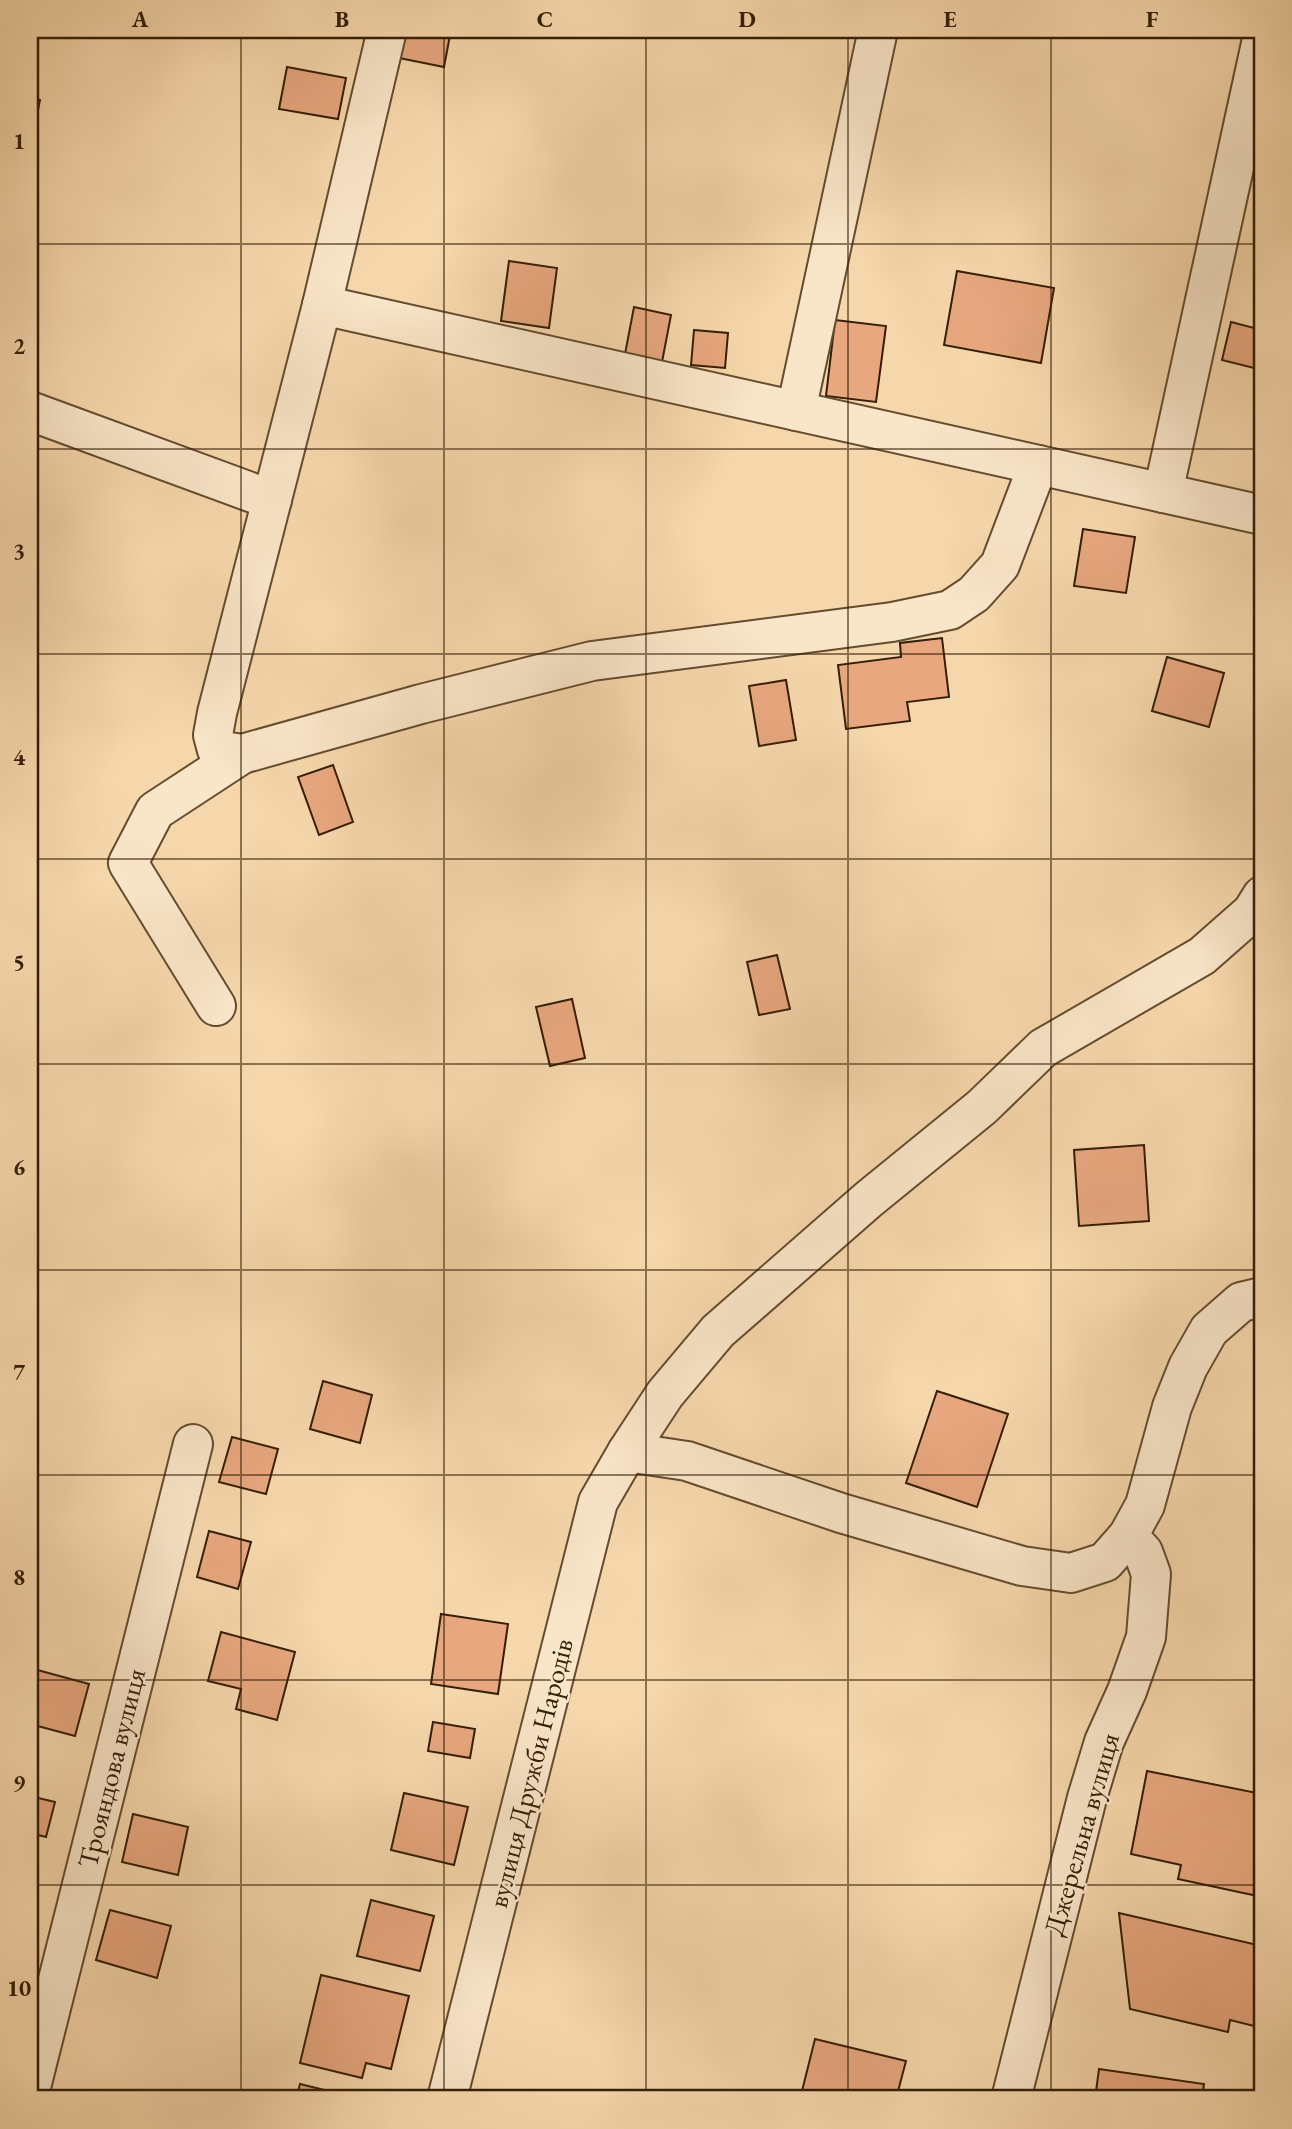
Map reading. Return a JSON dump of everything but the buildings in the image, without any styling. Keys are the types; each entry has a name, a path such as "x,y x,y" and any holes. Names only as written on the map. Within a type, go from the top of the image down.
{"street":[{"path":"242,754 217,750 213,734 217,713 322,305 387,30"},
{"path":"796,411 878,30"},
{"path":"1163,493 1262,39"},
{"path":"322,305 1262,515"},
{"path":"30,411 272,500"},
{"path":"216,1006 128,863 155,811 242,754 421,704 592,661 892,622 950,610 974,594 1000,565 1038,465"},
{"name":"вулиця Дружби Народів","path":"447,2099 598,1502 626,1452 666,1394 718,1331 783,1274 982,1107 1043,1048 1202,956 1252,912 1262,896"},
{"path":"626,1452 687,1461 841,1513 1022,1566 1071,1573 1105,1562 1128,1536 1145,1505 1172,1407 1188,1367 1209,1330 1241,1302 1262,1297"},
{"name":"Трояндова вулиця","path":"30,2091 193,1444"},
{"name":"Джерельна вулиця","path":"1011,2099 1087,1798 1104,1742 1127,1691 1146,1637 1151,1574 1143,1552 1128,1536"}]}
